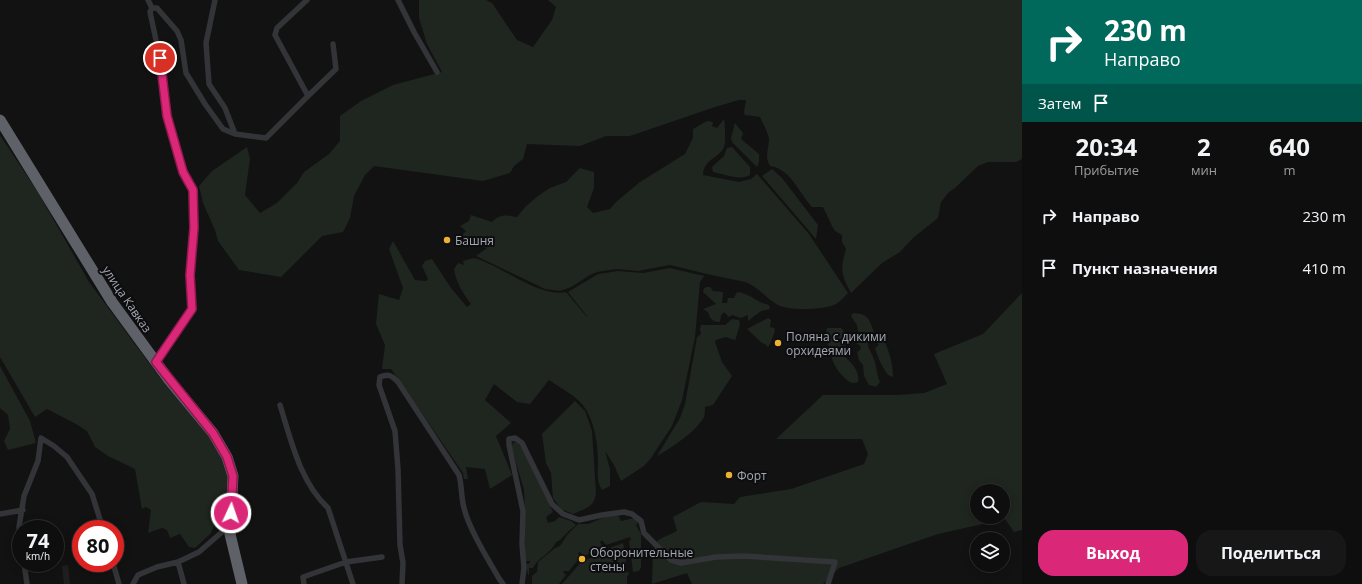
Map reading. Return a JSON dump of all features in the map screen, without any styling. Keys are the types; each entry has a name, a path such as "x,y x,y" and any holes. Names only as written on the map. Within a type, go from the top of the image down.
{"highway":[{"name":"улица Кавказ","path":"0,120 100,285 156,362 213,433 227,457 233,476 230,534 242,584"}],"street":[{"path":"148,0 152,8 150,12 163,73 167,116 183,172 193,190 194,228 190,275 192,309 156,362"},
{"path":"215,0 206,43 209,84 225,108 235,134"},
{"path":"307,0 277,28 275,35 308,96"},
{"path":"398,0 437,72"},
{"path":"152,8 157,8 177,31 181,40 186,73 205,104 223,129 235,134 266,138 336,69 333,44"},
{"path":"402,584 403,563 400,545 398,469 395,431 379,385 380,377 385,375 392,376 398,382 459,475 464,509 472,528 503,584"},
{"path":"280,405 300,467 320,501 328,508 353,584"},
{"path":"21,520 24,496 38,461 41,438 54,446 67,457 92,494 100,520"},
{"path":"522,584 524,568 522,544 523,511 509,445 509,438 515,438 522,443 552,504 563,514 579,520 624,512 632,514 641,521 644,533 671,560 681,563 716,557 744,556 835,562 828,584"},
{"path":"0,514 23,510"},
{"path":"133,584 138,575 157,567 178,562 199,552 230,525"},
{"path":"304,584 302,577 346,562 382,557"},
{"path":"178,562 184,584"},
{"path":"25,572 27,584"},
{"path":"116,572 120,584"}],"shaded area":[{"path":"419,0 486,0 492,3 517,40 533,47 552,20 556,7 548,0 1022,0 1022,159 1016,162 988,162 978,166 949,192 941,202 938,218 913,238 900,252 882,263 851,293 842,272 846,249 842,242 842,235 835,231 823,207 812,207 794,182 784,172 770,166 767,159 768,134 760,117 745,115 746,100 739,100 715,107 630,136 606,136 580,146 527,144 523,159 514,166 510,173 483,181 374,166 365,175 354,196 350,218 343,232 322,236 281,277 239,270 218,241 215,230 203,203 199,186 212,171 247,147 250,159 245,195 260,213 277,203 297,183 304,172 329,154 340,141 340,116 361,101 393,85 442,72 427,44 419,18"},
{"path":"724,119 725,145 722,151 706,165 703,175 739,182 751,179 757,174 809,234 848,293 836,304 816,309 783,307 778,305 754,286 745,282 670,265 638,271 616,269 597,272 571,287 560,291 545,289 476,256 487,248 467,241 462,235 466,231 460,226 469,221 471,215 492,222 503,216 517,217 526,206 538,196 550,188 566,182 580,168 594,172 594,188 587,207 593,213 610,209 640,182 685,154 693,138 693,129 707,121 713,122 712,126 717,128"},
{"path":"735,123 743,133 741,139 759,154 759,162 757,167 732,142 731,138"},
{"path":"0,135 39,194 89,282 163,382 206,432 220,454 227,469 228,483 219,517 210,534 195,548 189,547 180,534 170,538 167,530 162,528 148,533 151,510 146,507 142,509 135,469 108,456 95,447 87,431 76,424 47,409 35,417 0,357"},
{"path":"732,147 750,167 750,175 746,177 737,177 713,172 712,167 724,156 727,148"},
{"path":"772,169 782,178 818,225 816,239 762,176"},
{"path":"393,241 415,280 426,281 428,279 422,266 425,261 432,259 451,288 467,307 471,304 458,283 454,269 458,263 464,265 463,261 474,258 496,267 532,286 555,293 566,292 587,317 568,292 598,274 618,271 643,273 670,268 704,276 700,282 695,337 682,400 672,426 651,458 644,466 621,481 614,465 605,451 610,469 610,486 602,490 598,479 598,453 594,429 585,407 580,402 549,380 530,404 517,402 494,384 485,400 511,423 496,436 512,475 490,489 485,469 466,467 468,479 464,479 463,473 391,369 382,369 385,345 376,324 379,294 399,300 403,288 389,249"},
{"path":"710,287 713,291 723,292 722,303 727,303 728,298 734,298 737,292 746,294 769,305 770,309 761,311 748,321 748,315 741,318 732,315 729,317 724,312 721,315 720,322 714,321 708,312 703,309 716,304 703,292 704,288"},
{"path":"1022,293 1022,530 1014,532 1008,524 1010,524 1010,484 970,484 970,524 983,524 938,534 839,568 823,584 692,584 687,573 652,584 653,552 658,540 677,531 673,517 701,502 734,504 740,497 791,489 864,464 868,454 862,439 776,439 823,395 898,395 924,393 947,384 934,354 983,334"},
{"path":"853,313 868,318 874,334 870,335 866,332 866,335 858,331 857,325 851,316"},
{"path":"768,318 771,320 770,327 774,328 775,331 768,347 747,329"},
{"path":"732,319 739,320 740,324 735,340 726,337 716,340 715,342 722,362 732,376 713,405 705,407 704,417 696,428 676,444 657,456 680,418 685,404 697,337 701,334 701,325 725,325"},
{"path":"827,328 841,328 843,330 845,344 843,355 852,364 858,374 858,382 850,382 837,369 827,340"},
{"path":"858,333 867,339 874,360 880,382 876,387 869,385 864,376 863,365 859,360 857,352 861,347 852,339 854,334"},
{"path":"876,336 883,338 889,352 893,377 888,375 879,359 875,348 879,345 873,338"},
{"path":"0,366 30,421 36,443 8,450 4,441 10,429 8,415 0,408"},
{"path":"575,401 585,411 592,431 596,493 593,502 589,507 573,514 561,509 553,498 551,473 546,463 542,434"},
{"path":"514,442 518,443 523,450 553,512 546,517 548,523 555,521 559,517 571,521 576,525 556,542 551,550 535,564 533,568 529,568 529,575 526,564 530,563 530,561 525,561 524,490 511,446"},
{"path":"618,515 621,521 634,518 639,522 636,525 641,534 641,567 639,571 633,572 629,541 631,540 630,537 606,545 602,540 600,542 603,548 583,556 580,552 578,553 580,557 569,571 563,571 566,575 559,584 532,584 532,576 537,572 538,562 555,548 560,546 567,535 578,524 588,524 605,517"},
{"path":"623,543 626,558 626,572 629,573 627,576 627,584 562,584 582,561"},
{"path":"68,565 70,584 64,584 63,572 64,572 64,566"}],"place":[{"name":"Башня","path":"447,240"},
{"name":"Поляна с дикими орхидеями","path":"778,343"},
{"name":"Форт","path":"729,475"},
{"name":"Оборонительные стены","path":"582,559"}],"route":[{"path":"160,58 167,116 183,172 193,190 194,228 190,275 192,309 156,362 213,433 227,457 233,476 231,513"}]}
